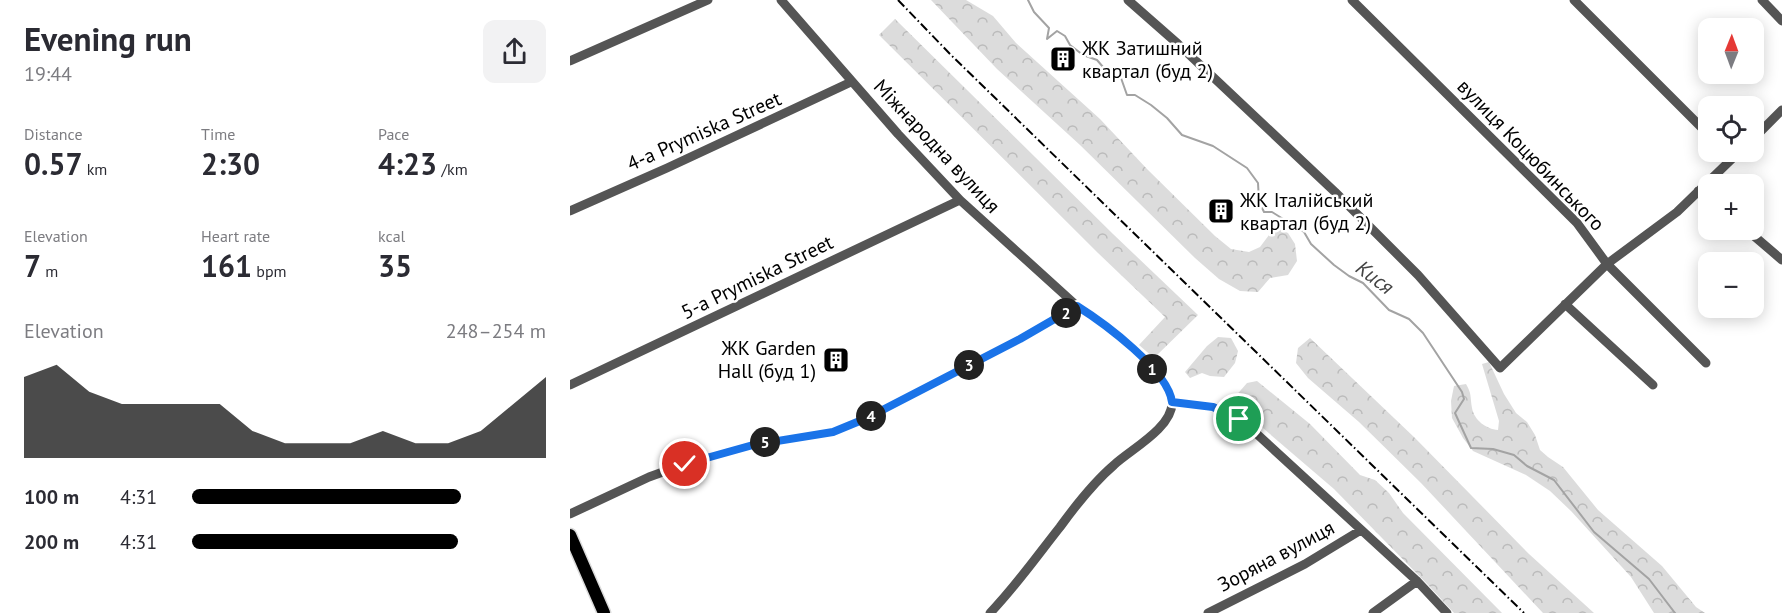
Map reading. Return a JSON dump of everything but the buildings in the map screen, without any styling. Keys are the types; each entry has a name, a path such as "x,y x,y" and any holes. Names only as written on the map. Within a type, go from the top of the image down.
{"main road":[{"path":"570,535 604,613"}],"street":[{"path":"570,61 708,0"},
{"name":"Міжнародна вулиця","path":"781,0 851,82 960,200 1077,306 1098,320 1139,356 1167,387 1172,402"},
{"path":"1128,0 1178,44 1343,200 1418,275 1500,368 1607,264 1677,212 1698,191"},
{"name":"вулиця Коцюбинського","path":"1352,0 1576,223 1607,264 1706,363"},
{"path":"1574,0 1698,124"},
{"path":"1762,0 1782,21"},
{"name":"4-a Prymiska Street","path":"570,211 851,82"},
{"path":"1764,128 1782,110"},
{"path":"1715,174 1726,162"},
{"name":"5-a Prymiska Street","path":"570,386 960,200"},
{"path":"1759,240 1782,260"},
{"path":"1565,304 1653,385"},
{"path":"570,514 650,477 685,464 746,446 833,432 850,426 1020,339 1077,306"},
{"path":"990,613 1030,567 1085,494 1113,465 1158,428 1170,413 1172,402 1213,407 1243,422 1417,581 1447,613"},
{"name":"Зоряна вулиця","path":"1208,613 1305,564 1361,530"},
{"path":"1373,613 1417,581"}],"green space":[{"path":"931,0 966,0 993,16 1016,43 1100,119 1147,169 1231,249 1249,252 1260,247 1277,228 1288,233 1295,244 1297,261 1288,275 1270,278 1258,292 1240,291 1219,279 1080,145 997,69"},
{"path":"895,19 1198,315 1154,358 1139,345 1165,317 879,35"},
{"path":"1218,337 1231,338 1238,351 1235,363 1224,377 1202,373 1190,378 1185,372 1207,346"},
{"path":"1310,338 1415,438 1529,554 1594,613 1543,613 1421,483 1359,422 1308,378 1296,363 1298,348"},
{"path":"1489,362 1504,394 1516,413 1527,422 1535,435 1540,450 1563,467 1598,510 1662,566 1696,607 1705,613 1654,613 1631,577 1550,491 1526,475 1473,451 1452,418 1451,401 1454,386 1466,384 1475,416 1485,426 1498,430 1499,421 1482,364"},
{"path":"1257,381 1310,424 1360,475 1375,480 1389,493 1403,513 1502,613 1454,613 1334,489 1236,405 1234,398 1247,383"}],"waterway":[{"name":"Кися","path":"1028,0 1034,12 1049,28 1047,39 1057,31 1065,36 1070,45 1083,55 1097,60 1103,67 1121,78 1127,95 1135,95 1151,105 1182,135 1213,146 1247,168 1258,183 1259,201 1264,212 1272,212 1304,232 1311,244 1334,265 1363,283 1389,310 1409,319 1423,333 1462,392 1464,399 1455,413 1471,448 1493,449 1514,455 1527,466 1554,480 1594,532 1649,579 1675,613"}],"railway":[{"path":"898,0 950,54 1524,613"}],"place":[{"name":"ЖК Затишний квартал (буд 2)","path":"1063,59"},
{"name":"ЖК Італійський квартал (буд 2)","path":"1221,211"},
{"name":"ЖК Garden Hall (буд 1)","path":"836,360"}],"route":[{"path":"685,464 770,441 842,430 1020,339 1077,306 1124,340 1167,387 1172,402 1213,407 1239,419"}]}
